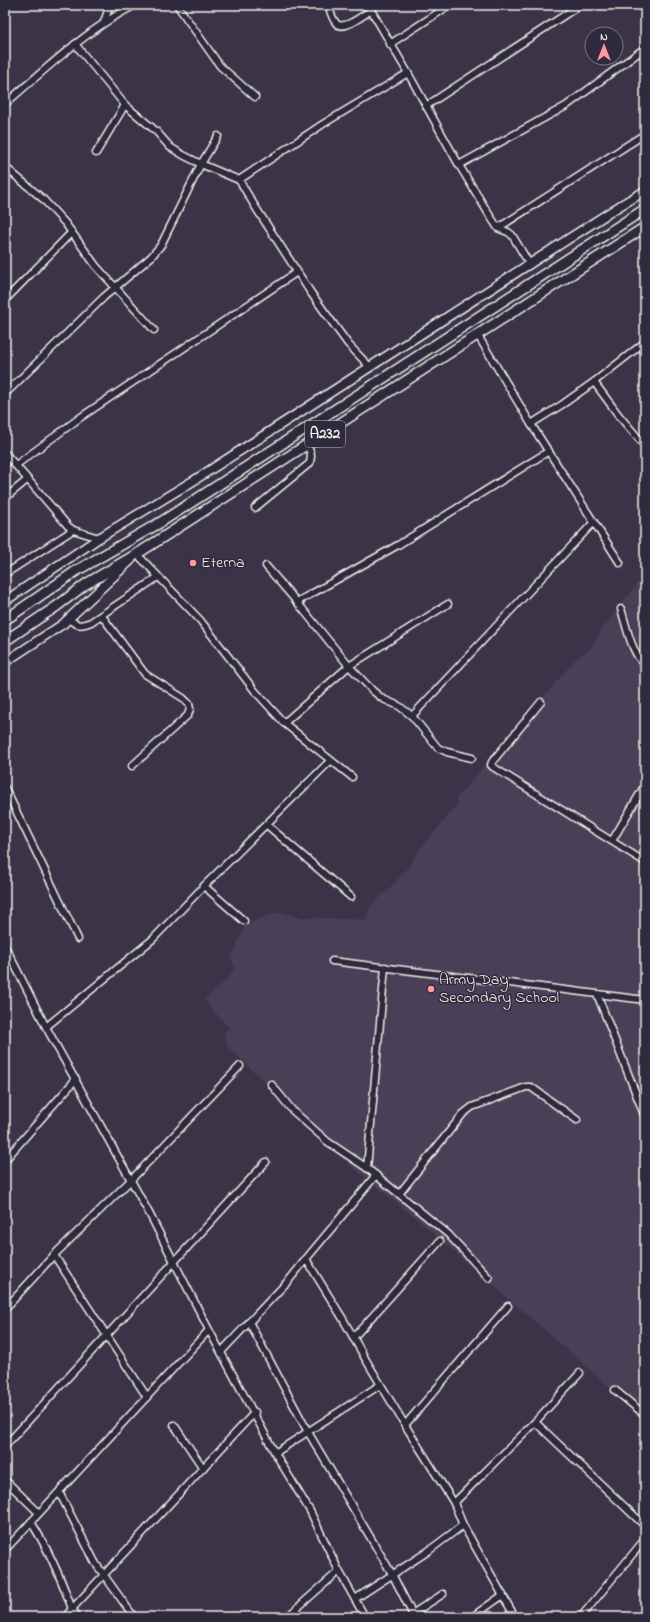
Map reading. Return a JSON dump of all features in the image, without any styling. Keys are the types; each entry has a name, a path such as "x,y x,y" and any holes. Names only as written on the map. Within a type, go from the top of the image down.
{"highway":[{"name":"A232","path":"5,620 76,571 161,522 645,209"},
{"name":"A232","path":"5,641 50,611 86,584 137,554 308,445 477,334 645,227"}],"main road":[{"path":"5,601 99,538 193,481 645,191"},
{"path":"5,662 69,619 137,554"}],"street":[{"path":"104,22 110,5"},
{"path":"5,104 75,44 104,22 135,5"},
{"path":"177,5 220,66 255,97"},
{"path":"328,5 336,24 339,26 345,26 369,8 408,73 459,165 498,228 512,235 530,265"},
{"path":"390,44 450,5"},
{"path":"426,106 580,5"},
{"path":"75,44 126,105 156,131 170,147 201,164 239,180 297,272 348,344 370,367"},
{"path":"459,165 566,106 645,48"},
{"path":"239,180 323,124 408,73"},
{"path":"96,153 126,105"},
{"path":"498,228 645,134"},
{"path":"5,394 115,287 151,257 161,245 201,164 218,136"},
{"path":"5,167 43,198 65,223 96,266 154,330"},
{"path":"5,300 72,232"},
{"path":"16,465 81,417 297,272"},
{"path":"477,334 531,424 620,563"},
{"path":"531,424 594,382 645,342"},
{"path":"594,382 620,418 645,446"},
{"path":"255,508 310,463 311,456 308,445"},
{"path":"297,602 398,544 549,451"},
{"path":"5,452 27,480 68,526 73,530 99,538"},
{"path":"5,498 27,480"},
{"path":"412,716 594,522"},
{"path":"5,574 73,530"},
{"path":"137,554 200,620 255,691 284,723 352,777"},
{"path":"266,566 349,666 373,692 383,699 399,706 412,716 438,748 447,752 472,758"},
{"path":"69,619 77,625 83,625 102,616 158,577"},
{"path":"284,723 349,666 448,604"},
{"path":"621,609 635,651 641,661 645,664"},
{"path":"102,616 145,674 182,698 188,704 190,709 188,715 132,766"},
{"path":"541,702 491,765 645,862"},
{"path":"46,1027 153,939 204,886 330,761"},
{"path":"612,841 645,785"},
{"path":"5,788 78,939"},
{"path":"267,825 351,897"},
{"path":"204,886 244,921"},
{"path":"5,946 46,1027 131,1180 209,1330 255,1412 275,1453 310,1511 365,1617"},
{"path":"332,961 645,1000"},
{"path":"367,1168 385,967"},
{"path":"597,994 645,1117"},
{"path":"5,1309 54,1255 131,1180 240,1066"},
{"path":"5,1160 76,1080"},
{"path":"271,1084 292,1110 328,1142 367,1168 448,1234 489,1278"},
{"path":"399,1194 463,1114 472,1107 492,1101 526,1087 531,1087 577,1120"},
{"path":"5,1446 266,1162"},
{"path":"221,1352 306,1259 376,1176"},
{"path":"353,1338 440,1241"},
{"path":"54,1255 147,1397"},
{"path":"306,1259 380,1385 454,1503 463,1525 504,1595 515,1617"},
{"path":"405,1425 508,1306"},
{"path":"249,1322 308,1432 392,1574 413,1616 443,1594"},
{"path":"5,1550 209,1330"},
{"path":"454,1503 535,1422 580,1373"},
{"path":"275,1453 380,1385"},
{"path":"615,1390 645,1415"},
{"path":"65,1617 178,1493 255,1412"},
{"path":"535,1422 645,1526"},
{"path":"174,1424 203,1468"},
{"path":"5,1480 39,1513"},
{"path":"59,1492 96,1564 134,1617"},
{"path":"31,1522 55,1564 72,1609 78,1617"},
{"path":"355,1599 427,1552 463,1525"},
{"path":"583,1616 645,1539"},
{"path":"287,1617 340,1571"},
{"path":"472,1617 504,1595"}],"shaded area":[{"name":"Army Day Secondary School","path":"645,574 645,1408 617,1384 612,1389 415,1217 299,1124 263,1080 227,1046 224,1033 229,1028 204,1000 229,977 235,968 231,959 245,926 251,922 279,912 298,917 366,920 369,908 395,883 409,866 419,850 459,803 455,800 576,659 592,647 603,628"}],"place":[{"name":"Eterna","path":"193,563"},
{"name":"Army Day Secondary School","path":"431,989"}]}
